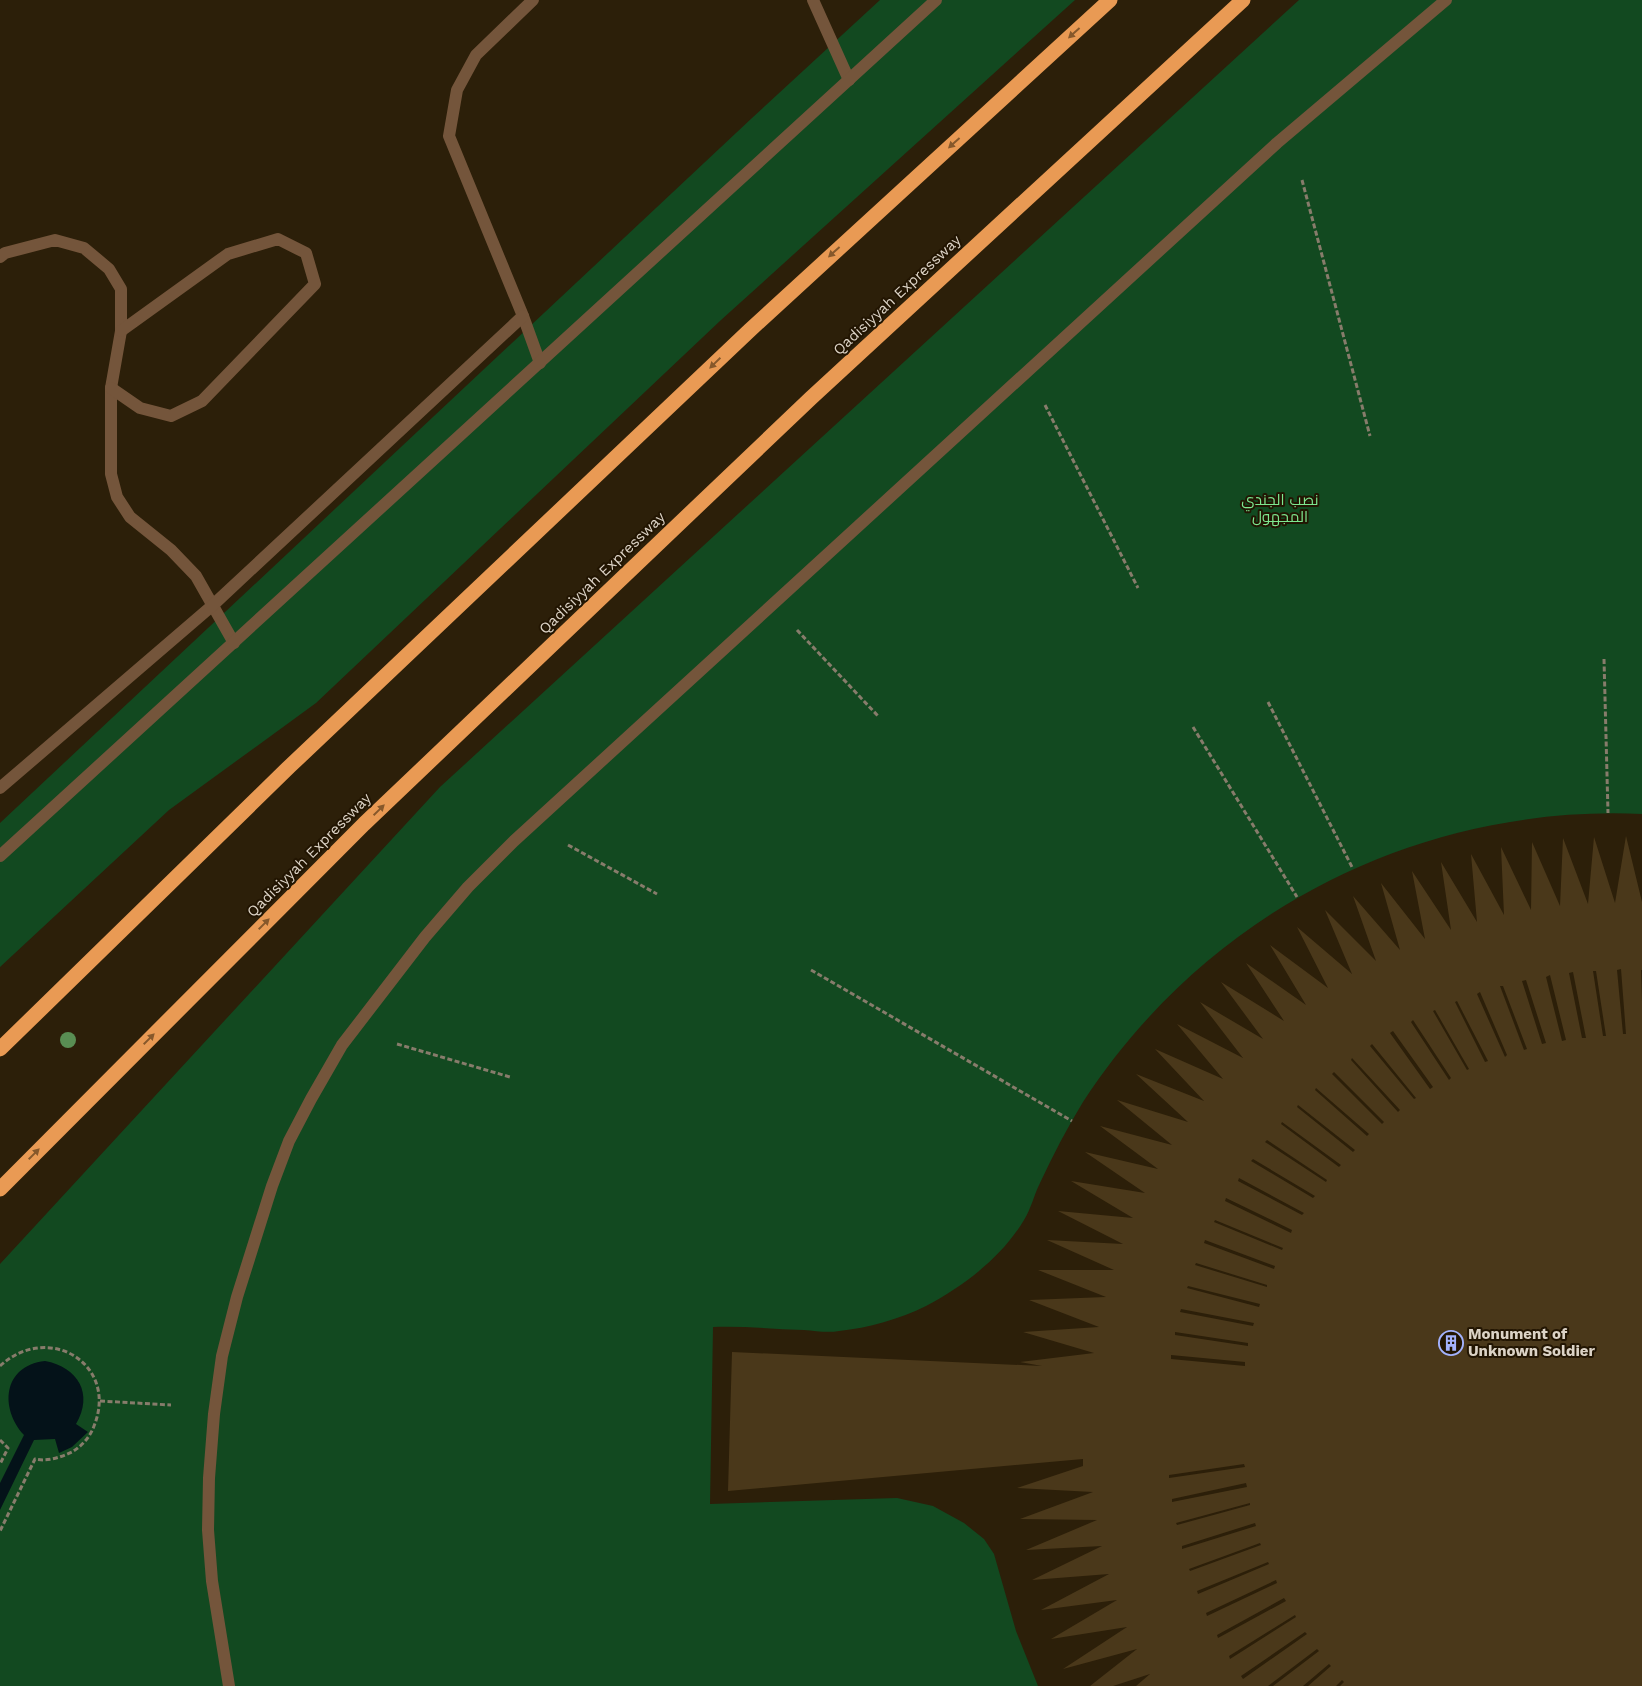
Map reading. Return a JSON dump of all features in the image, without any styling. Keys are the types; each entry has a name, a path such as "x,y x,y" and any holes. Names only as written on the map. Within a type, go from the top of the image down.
{"highway":[{"path":"0,1049 290,766 750,330 1110,0"},
{"name":"Qadisiyyah Expressway","path":"0,1189 364,824 812,398 1243,0"}],"street":[{"path":"533,0 476,55 457,90 449,136 523,316 540,363"},
{"path":"813,0 848,80"},
{"path":"0,856 936,0"},
{"path":"229,1686 212,1581 208,1530 213,1423 222,1356 253,1245 289,1141 342,1046 425,937 468,887 514,841 1277,143 1446,0"},
{"path":"111,388 140,408 171,416 202,401 315,284 306,253 278,239 228,254 121,331"},
{"path":"0,257 6,253 54,240 84,248 109,269 121,289 121,331 111,388 111,474 117,497 130,517 171,550 196,576 234,643"},
{"path":"0,788 213,605 523,316"}],"path":[{"path":"1302,180 1370,436"},
{"path":"1045,405 1138,588"},
{"path":"797,630 878,716"},
{"path":"1604,658 1608,813"},
{"path":"1268,702 1353,869"},
{"path":"1193,728 1298,897"},
{"path":"568,845 657,894"},
{"path":"811,970 1072,1121"},
{"path":"397,1044 510,1077"},
{"path":"0,1366 18,1352 29,1349 40,1347 63,1350 73,1355 90,1371 99,1392 100,1401 98,1418 93,1430 86,1441 76,1450 52,1460 35,1459 0,1531"},
{"path":"100,1401 171,1405"},
{"path":"0,1440 8,1448 0,1464"}],"green space":[{"path":"880,0 1075,0 721,320 316,703 169,810 0,967 0,823"},
{"name":"نصب الجندي المجهول","path":"1299,0 1642,0 1642,814 1558,816 1477,828 1399,851 1324,883 1255,925 1191,976 1133,1035 1077,1112 1050,1162 1026,1216 1015,1233 993,1258 968,1280 916,1311 861,1328 826,1332 747,1327 713,1327 710,1504 897,1498 933,1506 964,1523 984,1539 994,1554 1016,1631 1038,1686 0,1686 0,1264 440,787"}],"shaded area":[{"path":"45,1361 66,1369 80,1384 83,1392 83,1402 76,1424 88,1432 72,1447 59,1453 55,1439 34,1440 0,1510 0,1483 24,1435 16,1425 11,1413 9,1390 13,1380 20,1371"}],"building":[{"path":"1626,836 1642,902 1642,1686 1340,1686 1344,1682 1342,1680 1336,1686 1308,1686 1331,1666 1329,1664 1303,1686 1273,1686 1319,1651 1317,1649 1268,1686 1136,1686 1150,1674 1113,1686 1090,1686 1137,1649 1063,1669 1127,1627 1051,1639 1117,1600 1041,1610 1109,1574 1032,1580 1102,1546 1026,1550 1097,1520 1020,1519 1093,1492 1017,1488 1083,1466 1083,1459 728,1491 732,1352 1042,1366 1020,1362 1094,1353 1023,1332 1099,1327 1029,1300 1106,1297 1038,1270 1114,1270 1047,1240 1123,1244 1058,1211 1133,1218 1071,1181 1145,1193 1085,1152 1158,1169 1100,1126 1172,1145 1117,1100 1188,1122 1136,1074 1204,1101 1155,1049 1223,1079 1177,1024 1243,1058 1200,1002 1263,1039 1221,982 1284,1021 1246,963 1306,1005 1270,945 1328,988 1297,927 1352,974 1325,910 1376,961 1353,896 1400,950 1381,883 1425,939 1412,871 1451,930 1441,862 1477,922 1471,854 1504,915 1501,847 1531,910 1532,842 1560,906 1563,838 1588,904 1594,837 1615,903","holes":["1621,969 1626,1034 1623,1034 1617,970","1593,971 1596,971 1606,1036 1603,1036","1573,972 1586,1038 1582,1038 1569,973","1550,975 1566,1040 1562,1041 1546,977","1526,980 1546,1043 1542,1044 1522,981","1500,986 1503,986 1527,1049 1524,1050","1480,992 1507,1055 1505,1057 1477,994","1457,1001 1488,1061 1485,1062 1455,1002","1435,1010 1469,1069 1467,1070 1433,1011","1413,1020 1451,1078 1449,1080 1411,1022","1393,1031 1433,1087 1430,1089 1390,1033","1372,1044 1416,1098 1414,1099 1370,1046","1352,1058 1400,1110 1398,1112 1351,1060","1334,1072 1384,1122 1382,1124 1332,1074","1316,1088 1369,1134 1367,1136 1315,1090","1298,1105 1355,1150 1353,1152 1297,1107","1282,1122 1341,1165 1339,1167 1281,1124","1267,1140 1327,1180 1326,1182 1265,1142","1253,1159 1315,1196 1313,1198 1251,1161","1239,1178 1304,1213 1302,1215 1238,1181","1226,1198 1292,1230 1291,1233 1225,1201","1215,1220 1283,1248 1282,1250 1214,1222","1205,1240 1275,1266 1274,1269 1204,1243","1196,1263 1267,1285 1267,1287 1195,1265","1188,1286 1260,1304 1259,1307 1187,1288","1181,1309 1254,1323 1253,1326 1180,1312","1175,1332 1248,1343 1248,1346 1175,1335","1171,1355 1245,1362 1245,1366 1171,1359","1244,1464 1245,1467 1169,1478 1169,1475","1246,1483 1247,1487 1172,1502 1172,1499","1250,1503 1250,1505 1177,1525 1176,1523","1255,1523 1256,1526 1182,1549 1182,1546","1260,1543 1261,1545 1190,1571 1189,1569","1268,1562 1269,1564 1198,1594 1197,1591","1276,1580 1277,1583 1207,1616 1206,1613","1284,1598 1286,1601 1218,1638 1217,1635","1295,1615 1296,1617 1230,1659 1229,1656","1305,1632 1307,1634 1243,1679 1241,1676"]}],"place":[{"name":"Monument of Unknown Soldier","path":"1451,1343"}]}
